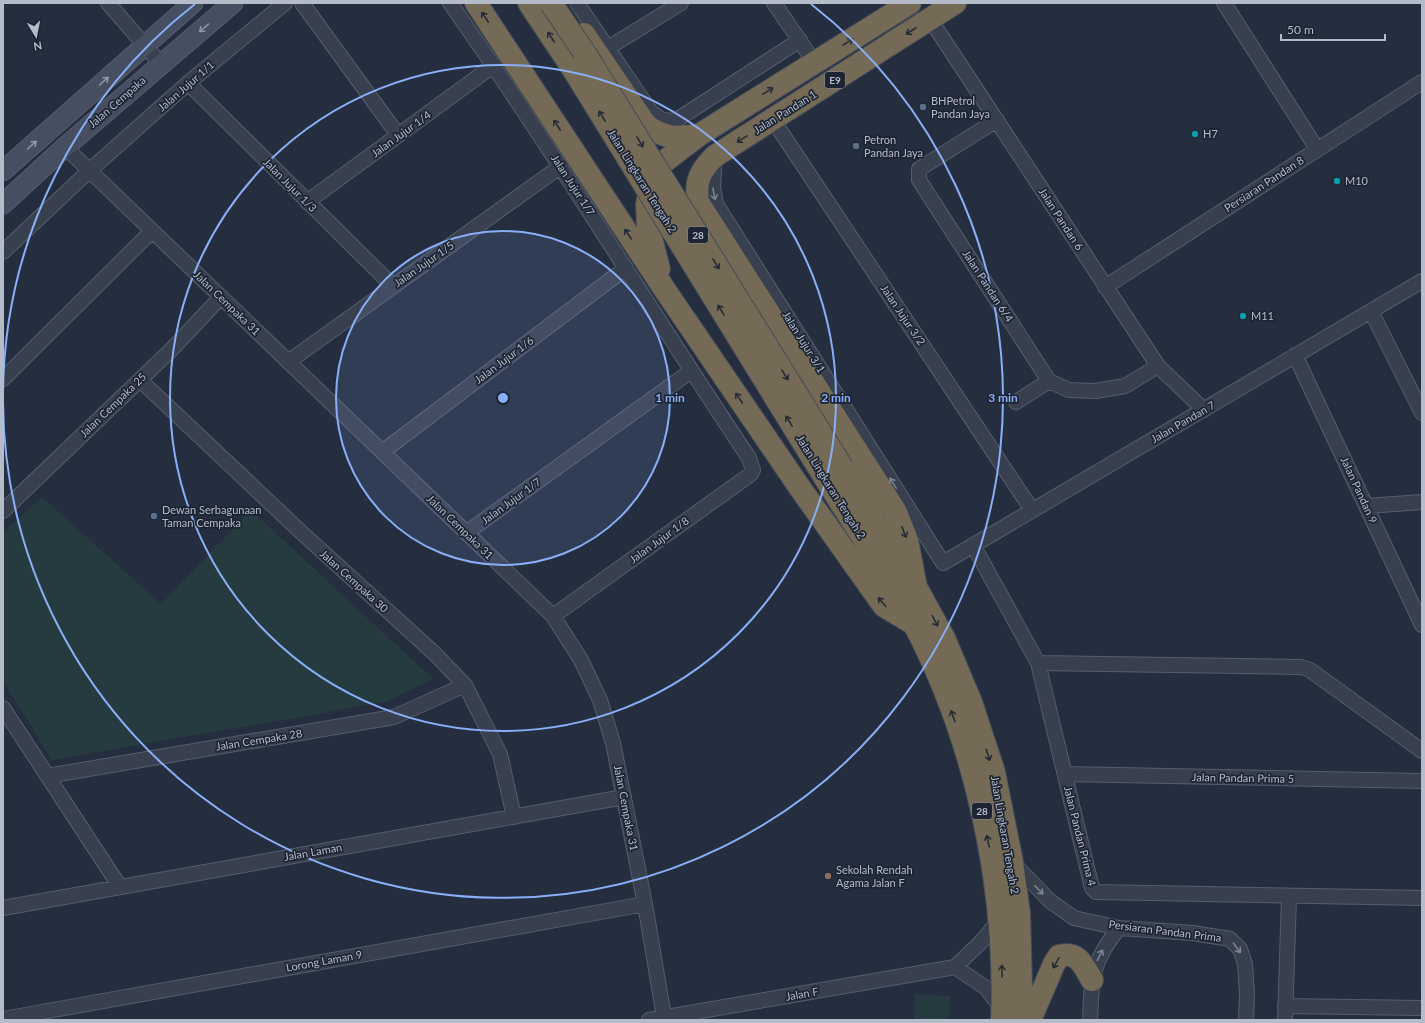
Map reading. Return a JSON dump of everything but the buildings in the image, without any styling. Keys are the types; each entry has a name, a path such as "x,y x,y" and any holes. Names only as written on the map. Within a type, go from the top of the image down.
{"highway":[{"path":"476,3 665,290 800,488 884,606 914,624"},
{"name":"Jalan Lingkaran Tengah 2","path":"529,3 833,473 916,587 944,638 971,702 994,772 1012,862 1019,913 1022,1020"},
{"name":"Jalan Lingkaran Tengah 2","path":"551,3 588,58 833,473 914,624 935,668 953,713 978,794 991,854 1000,920 1002,1015"},
{"path":"564,3 646,125 658,133 668,137 680,138 699,135"},
{"name":"E9","path":"699,135 910,3"},
{"name":"Jalan Pandan 1","path":"715,156 955,3"},
{"path":"665,290 648,226 647,206 650,186 661,164 699,135"},
{"path":"715,156 706,166 699,178 696,189 698,202 896,512 907,540 916,587"},
{"path":"1030,1020 1054,964 1059,956 1068,954 1077,957 1083,964 1092,980"}],"main road":[{"path":"3,171 144,44 193,3"},
{"name":"Jalan Cempaka","path":"3,204 65,147 233,3"}],"street":[{"path":"108,3 161,64"},
{"name":"Jalan Jujur 1/1","path":"3,252 89,171 188,83 285,3"},
{"path":"302,3 398,135"},
{"name":"Jalan Jujur 1/7","path":"450,3 494,65 561,166 691,371 749,458"},
{"path":"577,3 651,112 662,120 675,121 800,40"},
{"path":"774,3 814,62"},
{"path":"1224,3 1317,149"},
{"path":"608,48 679,4"},
{"name":"Jalan Pandan 6","path":"930,19 1158,366 1204,410"},
{"name":"Jalan Jujur 1/4","path":"307,202 494,65"},
{"name":"Persiaran Pandan 8","path":"1105,287 1422,82"},
{"name":"Jalan Jujur 1/3","path":"188,83 393,286"},
{"name":"Jalan Jujur 3/2","path":"773,120 1032,510"},
{"name":"Jalan Pandan 6/4","path":"997,120 919,169 919,180 1049,381"},
{"name":"Jalan Cempaka 31","path":"65,147 553,616 581,660 600,700 613,743 645,904 664,1017"},
{"name":"Jalan Jujur 3/1","path":"715,156 713,187 716,204 943,563"},
{"name":"Jalan Jujur 1/5","path":"288,362 561,166"},
{"path":"3,379 152,231"},
{"name":"Jalan Jujur 1/6","path":"382,452 626,268"},
{"name":"Jalan Pandan 7","path":"943,563 1422,281"},
{"name":"Jalan Cempaka 25","path":"3,511 140,380 221,298"},
{"path":"1370,311 1422,413"},
{"name":"Jalan Pandan 9","path":"1295,355 1366,506 1419,612 1422,625"},
{"path":"1016,402 1049,381 1069,390 1095,391 1125,386 1158,366"},
{"name":"Jalan Jujur 1/7","path":"466,533 691,371"},
{"name":"Jalan Cempaka 30","path":"140,380 302,533 434,653 465,685 500,754 514,817"},
{"name":"Jalan Jujur 1/8","path":"553,616 751,474 753,470 749,458"},
{"path":"1366,506 1422,502"},
{"name":"Jalan Pandan Prima 4","path":"973,545 1038,663 1092,888 1096,892 1289,897 1422,898"},
{"path":"1038,663 1301,667 1310,670 1422,752"},
{"name":"Jalan Cempaka 28","path":"47,776 394,717 465,685"},
{"path":"3,708 120,887"},
{"name":"Jalan Pandan Prima 5","path":"1065,774 1422,781"},
{"name":"Jalan Laman","path":"3,908 624,797"},
{"name":"Persiaran Pandan Prima","path":"1012,862 1050,901 1074,918 1119,928 1193,933 1230,939 1240,949 1245,964 1247,993 1246,1020"},
{"path":"1285,1020 1289,897"},
{"name":"Lorong Laman 9","path":"3,1019 645,904"},
{"path":"1000,920 982,942 955,967 986,988 1002,1015"},
{"path":"1090,1020 1092,980 1098,957 1119,928"},
{"name":"Jalan F","path":"649,1020 955,967"},
{"path":"1285,1006 1422,1008"}],"green space":[{"path":"42,497 161,604 251,510 433,679 386,702 52,760 3,681 3,533"},
{"path":"915,994 950,996 949,1020 914,1020"}],"place":[{"name":"BHPetrol Pandan Jaya","path":"923,107"},
{"name":"H7","path":"1195,134"},
{"name":"Petron Pandan Jaya","path":"856,146"},
{"name":"M10","path":"1337,181"},
{"name":"M11","path":"1243,316"},
{"name":"Dewan Serbagunaan Taman Cempaka","path":"154,516"},
{"name":"Sekolah Rendah Agama Jalan F","path":"828,876"}]}
